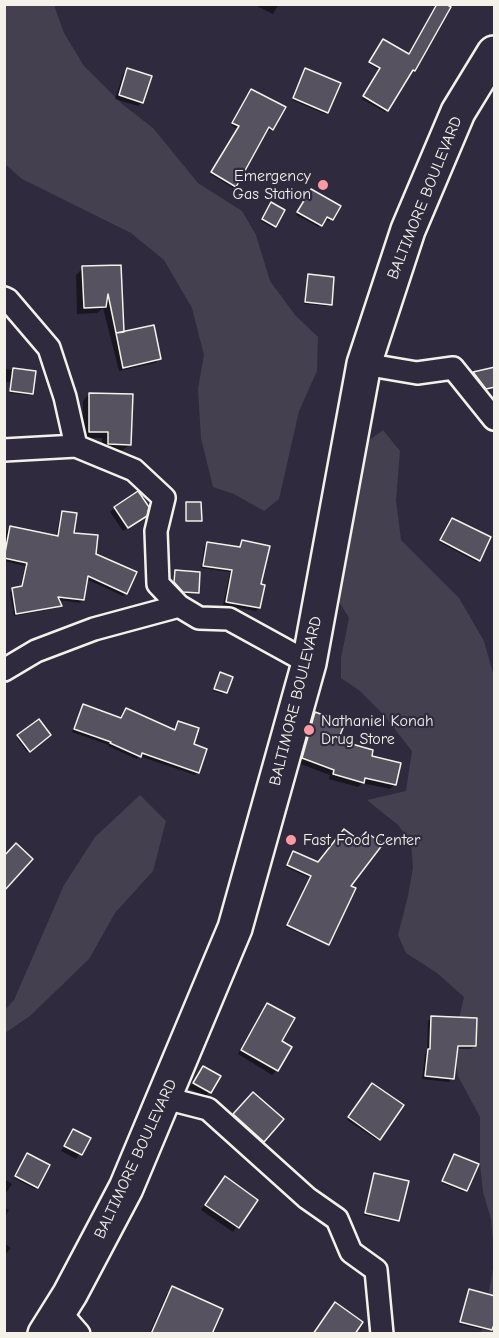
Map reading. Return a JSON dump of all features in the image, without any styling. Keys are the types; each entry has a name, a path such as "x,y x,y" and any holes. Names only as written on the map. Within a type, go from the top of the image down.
{"highway":[{"name":"BALTIMORE BOULEVARD","path":"61,1326 126,1188 235,928 309,663 364,364 408,230 458,112 495,53"}],"street":[{"path":"4,298 49,348 65,398 76,446"},
{"path":"364,364 417,373 453,368 495,419"},
{"path":"4,450 76,446 134,470 164,498 156,531 158,584 179,606 199,618 229,619 309,663"},
{"path":"4,670 36,651 94,629 179,606"},
{"path":"165,1098 208,1109 307,1198 337,1219 351,1252 376,1270 382,1334"}],"shaded area":[{"path":"4,5 54,5 64,33 84,66 122,104 153,128 198,183 242,211 256,235 270,281 295,315 318,337 317,371 299,411 279,499 264,511 234,494 213,487 201,438 198,389 204,355 192,308 164,260 131,233 22,179 5,164"},
{"path":"383,430 400,451 396,500 401,540 459,598 484,641 494,677 494,1256 491,1219 483,1192 480,1164 480,1117 458,1076 453,1045 464,997 437,973 406,953 398,935 413,868 411,842 398,825 367,800 406,791 412,751 383,714 360,691 341,678 341,658 349,618 338,600 316,579 341,461"},
{"path":"140,795 166,821 153,871 115,913 89,959 30,1016 5,1033 5,1010 14,1000 64,885 95,837"},
{"path":"494,1263 494,1333 479,1334 487,1323"}],"building":[{"path":"437,4 446,4 451,7 415,71 413,70 388,111 363,96 380,68 369,62 383,39 409,54"},
{"path":"127,68 152,76 143,103 119,95"},
{"path":"305,68 341,83 328,113 293,98"},
{"path":"251,89 286,107 273,130 269,127 236,187 211,172 239,126 232,123"},
{"path":"311,189 341,206 333,220 327,217 322,226 297,212"},
{"path":"271,202 285,210 276,227 262,219"},
{"path":"121,265 124,332 116,333 108,294 106,307 84,308 82,266"},
{"path":"308,274 334,277 332,305 305,302"},
{"path":"154,325 161,359 123,368 116,333"},
{"path":"495,367 495,387 486,389 473,372"},
{"path":"13,368 36,371 33,394 10,391"},
{"path":"89,393 133,394 131,445 108,444 108,432 89,432"},
{"path":"138,491 149,507 147,516 128,528 114,507"},
{"path":"186,502 201,502 202,521 186,521"},
{"path":"62,511 77,513 74,533 98,535 96,554 137,572 127,594 88,576 84,600 58,597 62,606 16,614 12,588 22,586 27,563 4,558 10,526 58,536"},
{"path":"452,518 491,537 480,561 440,540"},
{"path":"242,540 270,546 261,584 265,585 260,608 226,602 232,570 203,566 207,542 240,547"},
{"path":"175,570 200,572 199,593 183,592 174,582"},
{"path":"220,672 233,677 227,693 214,689"},
{"path":"83,704 121,718 126,708 175,730 178,721 199,728 194,744 207,749 199,773 142,753 141,757 111,742 74,729"},
{"path":"315,712 345,723 338,740 373,750 372,756 401,763 396,785 365,778 364,783 333,774 334,770 302,758"},
{"path":"39,719 51,735 30,752 17,735"},
{"path":"344,829 359,840 366,832 383,844 351,886 356,888 329,945 287,925 311,876 287,865 293,851 318,862"},
{"path":"16,843 33,859 4,891 4,856"},
{"path":"267,1003 295,1018 282,1041 292,1047 278,1071 241,1050"},
{"path":"431,1016 477,1018 476,1046 458,1046 454,1079 425,1076 428,1049 430,1049"},
{"path":"203,1066 221,1076 211,1093 193,1083"},
{"path":"372,1083 404,1105 380,1140 348,1117"},
{"path":"253,1092 284,1119 264,1142 233,1114"},
{"path":"73,1129 91,1138 82,1155 64,1146"},
{"path":"27,1153 50,1165 38,1188 15,1176"},
{"path":"454,1154 479,1164 467,1191 442,1181"},
{"path":"374,1173 409,1181 399,1221 365,1213"},
{"path":"225,1176 258,1200 239,1228 205,1205"},
{"path":"172,1286 223,1309 212,1334 151,1334"},
{"path":"469,1289 495,1296 495,1322 492,1330 460,1322"},
{"path":"335,1302 363,1322 355,1334 313,1334"}],"place":[{"name":"Emergency Gas Station","path":"323,185"},
{"name":"Nathaniel Konah Drug Store","path":"309,730"},
{"name":"Fast Food Center","path":"291,840"}]}
